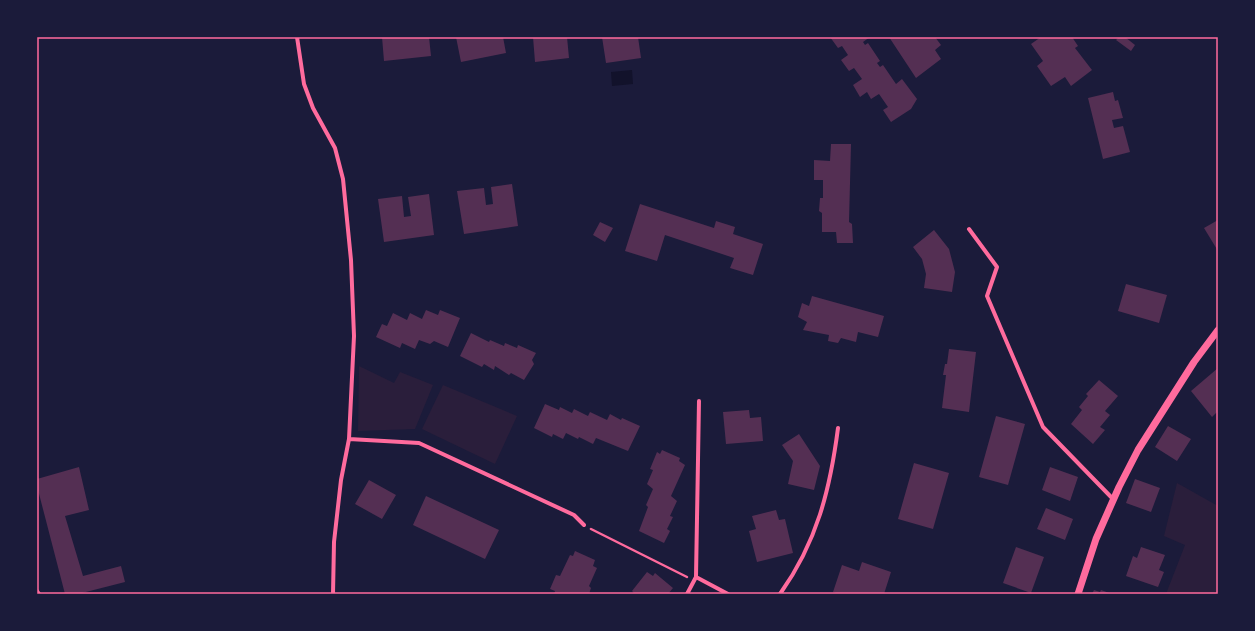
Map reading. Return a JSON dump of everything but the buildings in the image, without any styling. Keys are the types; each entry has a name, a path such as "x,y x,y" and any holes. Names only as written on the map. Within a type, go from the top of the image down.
{"street":[{"path":"297,37 304,84 313,108 335,148 343,179 351,260 354,336 349,439 341,480 334,542 333,594"},
{"path":"969,229 997,267 987,296 1043,427 1113,499"},
{"path":"1078,594 1096,539 1113,499 1142,444 1204,346 1218,330"},
{"path":"687,594 696,577 699,401"},
{"path":"780,594 793,576 818,523 830,480 838,428"},
{"path":"349,439 419,443 574,515 584,525"},
{"path":"696,577 728,594"}],"path":[{"path":"584,525 688,577 696,577"}],"shaded area":[{"path":"632,70 633,84 612,86 611,72"},
{"path":"359,366 394,383 400,372 433,385 415,429 358,431"},
{"path":"443,385 517,416 495,464 422,429"},
{"path":"1177,483 1218,506 1218,594 1166,594 1185,545 1164,536"}]}
